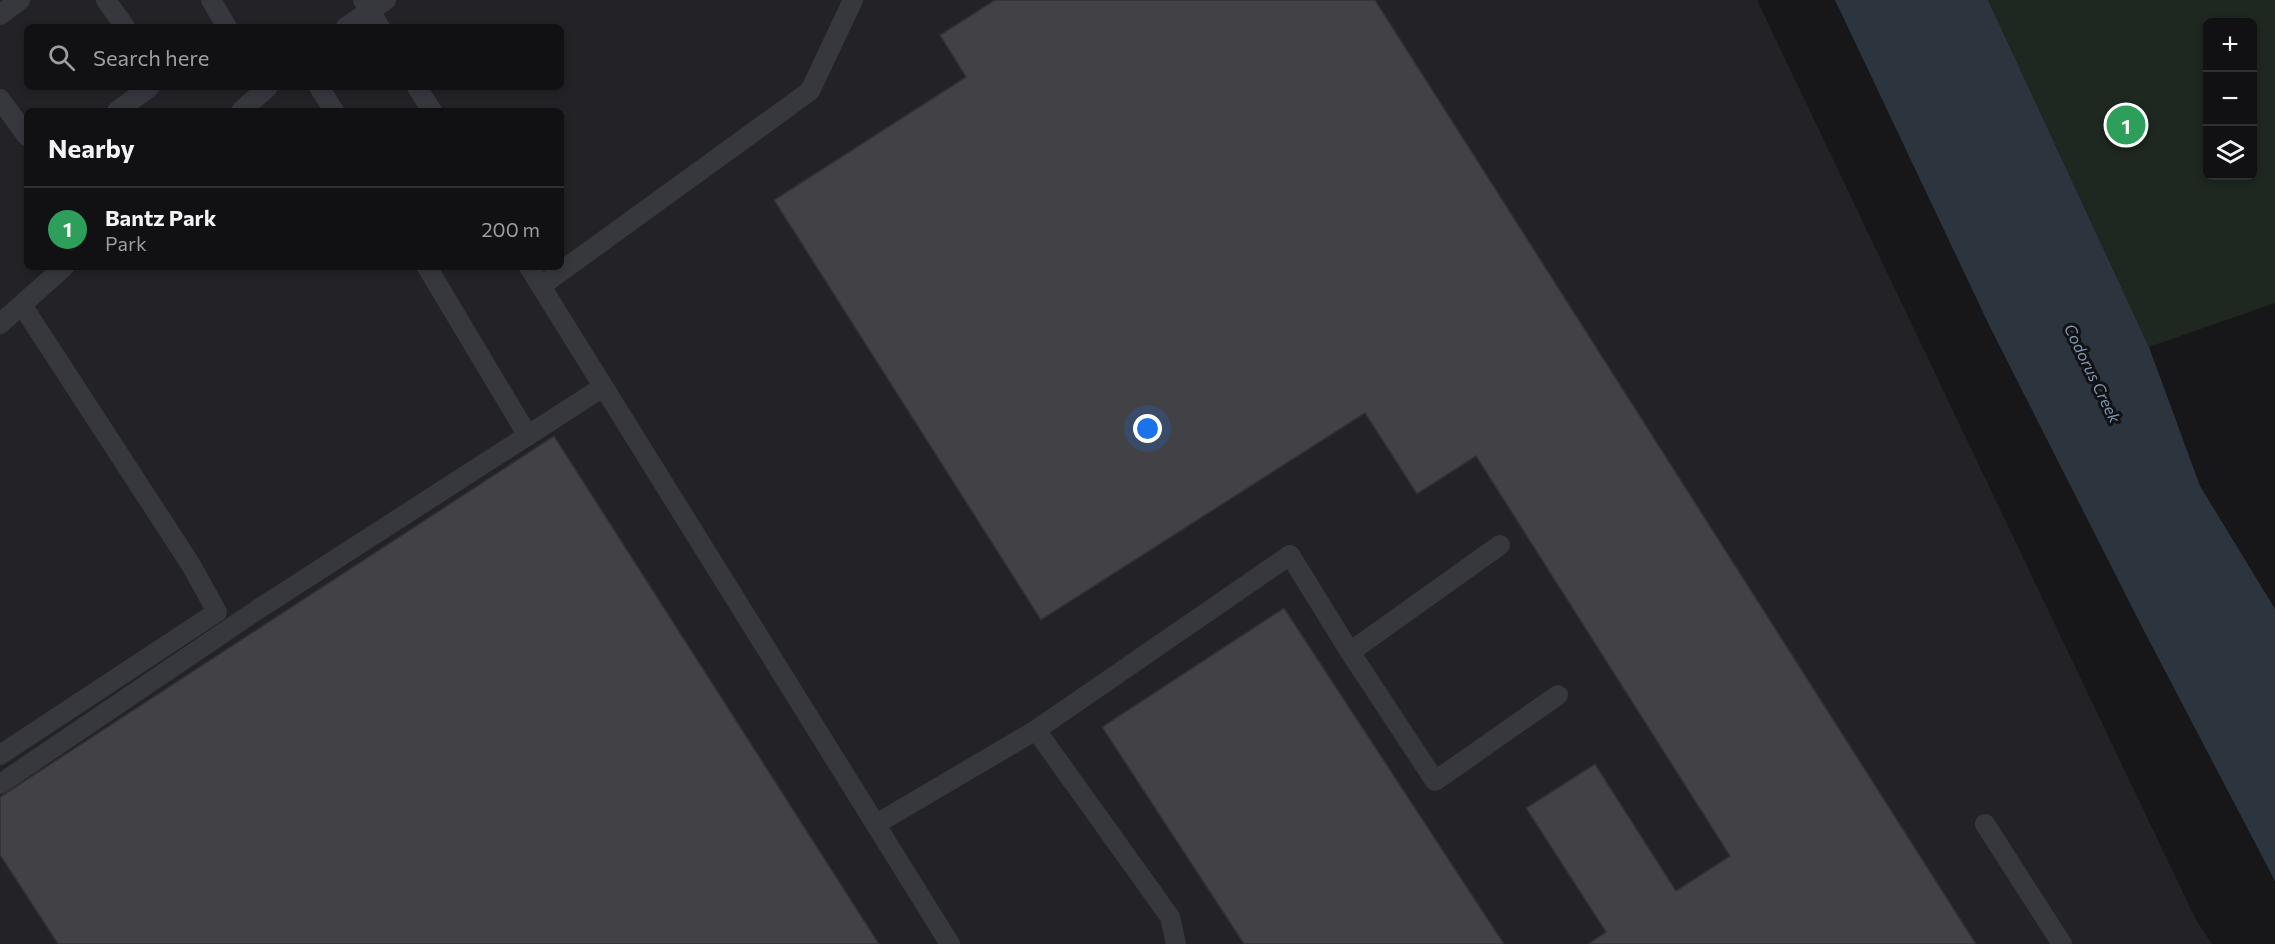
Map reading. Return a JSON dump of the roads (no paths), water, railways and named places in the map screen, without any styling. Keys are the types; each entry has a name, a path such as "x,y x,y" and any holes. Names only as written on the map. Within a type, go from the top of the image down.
{"lane":[{"path":"0,15 20,0"},
{"path":"106,0 123,24"},
{"path":"211,0 225,24"},
{"path":"564,269 810,91 853,0"},
{"path":"349,24 372,3 379,24"},
{"path":"121,108 146,90"},
{"path":"244,108 265,90"},
{"path":"322,90 332,108"},
{"path":"419,90 430,108"},
{"path":"0,99 24,132"},
{"path":"0,324 61,270"},
{"path":"429,270 528,436"},
{"path":"531,270 878,823 950,944"},
{"path":"541,286 563,270"},
{"path":"22,305 191,565 228,631"},
{"path":"0,784 228,631 603,387"},
{"path":"1350,652 1500,545"},
{"path":"878,823 1036,730 1290,555 1350,652 1435,781 1558,695"},
{"path":"0,755 217,612"},
{"path":"1036,730 1170,917 1176,944"},
{"path":"1985,824 2062,944"}],"water":[{"name":"Codorus Creek","path":"1835,0 1988,0 2149,347 2200,486 2275,609 2275,881 2141,625 1990,327"}],"place":[{"name":"Bantz Park","path":"2126,125"}]}
